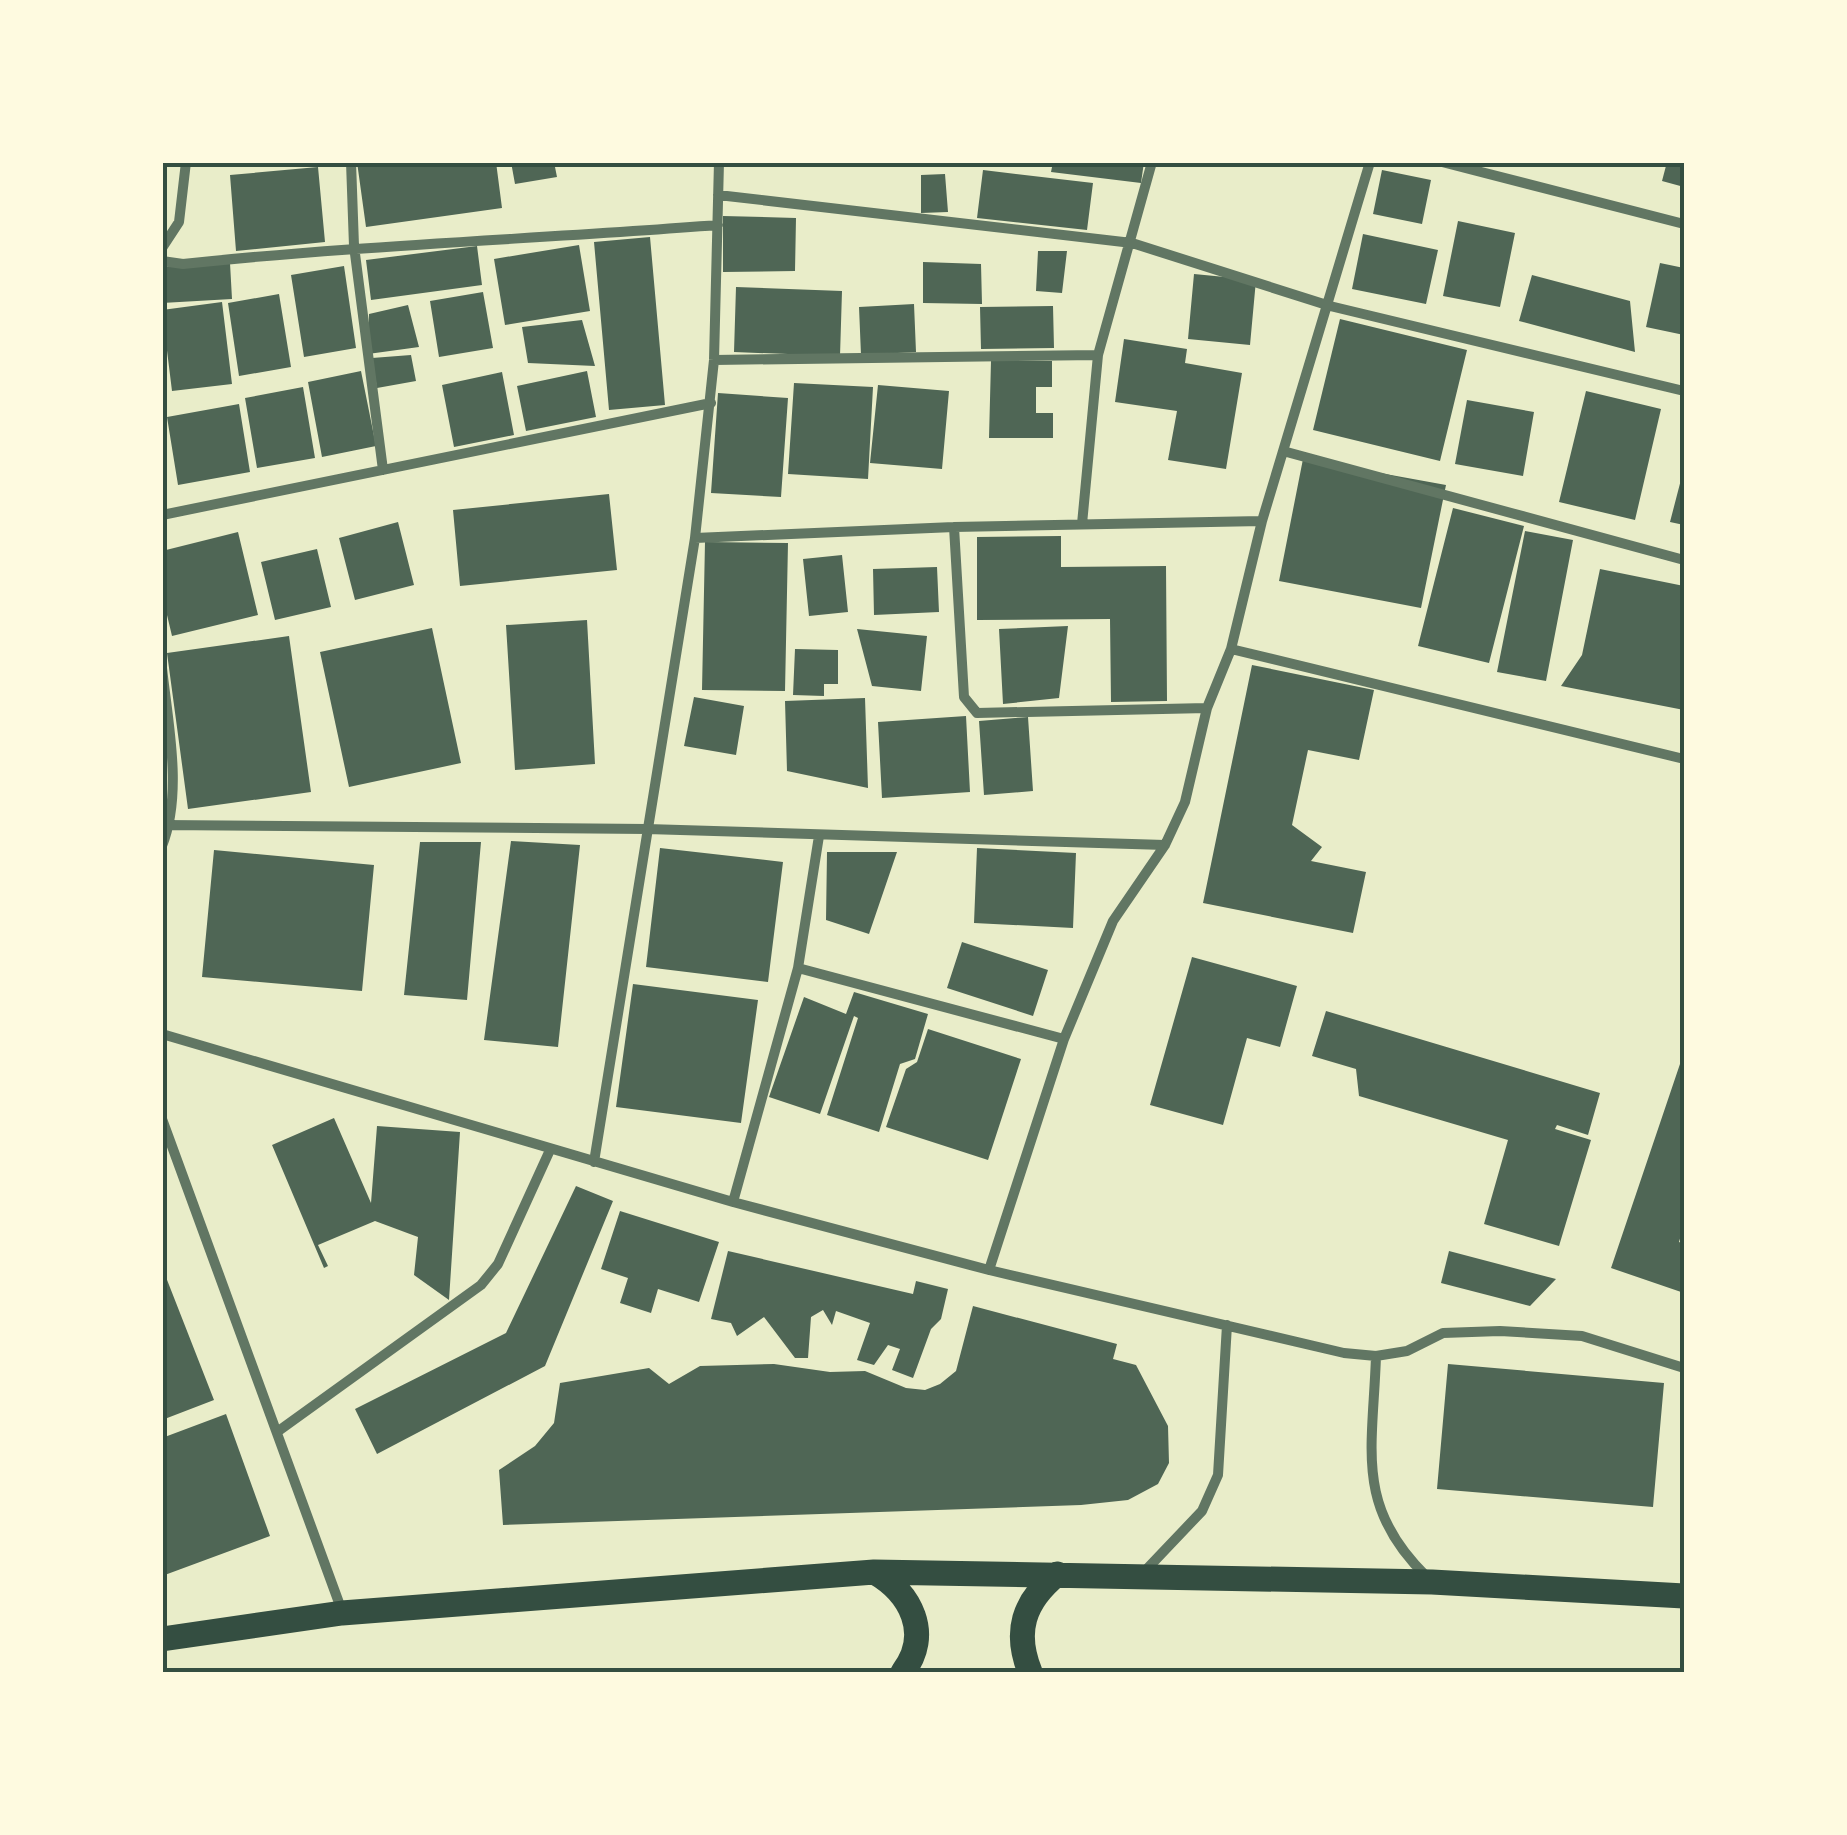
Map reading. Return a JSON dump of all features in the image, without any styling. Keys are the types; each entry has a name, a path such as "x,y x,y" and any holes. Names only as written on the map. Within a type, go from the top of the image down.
{"main road":[{"path":"162,1639 342,1612 874,1572 1432,1582 1684,1596"},
{"path":"874,1572 894,1583 908,1600 916,1620 917,1642 903,1672"},
{"path":"1030,1672 1021,1629 1027,1607 1057,1574"}],"street":[{"path":"162,248 180,222 186,162"},
{"path":"351,162 354,246 383,470"},
{"path":"594,1162 695,538 714,360 719,162"},
{"path":"1082,524 1098,355 1152,162"},
{"path":"990,1270 1064,1039 1112,921 1165,845 1186,802 1207,708 1231,649 1262,521 1330,306 1370,162"},
{"path":"1442,162 1684,224"},
{"path":"718,195 1132,243 1330,306 1684,390"},
{"path":"162,260 183,264 354,246 518,240 718,225"},
{"path":"714,360 1098,355"},
{"path":"162,515 711,403"},
{"path":"1283,451 1684,560"},
{"path":"695,538 954,527 1262,521"},
{"path":"954,527 964,697 978,713 1207,708"},
{"path":"1231,649 1684,759"},
{"path":"162,668 171,755 162,846"},
{"path":"166,825 647,830 1165,845"},
{"path":"733,1202 798,968 818,836"},
{"path":"798,968 1064,1039"},
{"path":"162,1034 733,1202 990,1270 1227,1325 1376,1356 1407,1351 1443,1334 1500,1331 1582,1336 1684,1368"},
{"path":"162,1119 342,1612"},
{"path":"277,1432 481,1285 498,1264 550,1150"},
{"path":"162,1160 176,1154"},
{"path":"1140,1575 1202,1510 1218,1475 1227,1325"},
{"path":"1376,1356 1372,1484 1381,1518 1400,1551 1432,1582"}],"building":[{"path":"357,162 496,162 502,208 366,227"},
{"path":"511,162 554,162 557,177 515,184"},
{"path":"1053,162 1144,162 1141,183 1051,172"},
{"path":"1667,162 1684,162 1684,187 1662,181"},
{"path":"318,167 325,242 236,251 230,175"},
{"path":"983,170 1093,183 1087,230 977,218"},
{"path":"1382,170 1431,180 1422,224 1373,214"},
{"path":"945,174 948,212 921,213 921,175"},
{"path":"723,216 796,218 795,271 723,272"},
{"path":"1458,221 1515,233 1500,307 1443,296"},
{"path":"1363,234 1438,250 1426,304 1352,289"},
{"path":"650,237 665,405 609,410 594,242"},
{"path":"579,245 590,311 505,325 494,259"},
{"path":"477,246 482,285 371,300 366,260"},
{"path":"1038,251 1067,251 1062,293 1036,291"},
{"path":"923,262 981,264 982,304 923,303"},
{"path":"230,263 232,299 162,303 162,267"},
{"path":"1660,263 1684,268 1684,335 1646,327"},
{"path":"344,266 356,348 304,357 291,275"},
{"path":"1194,274 1256,280 1250,345 1188,339"},
{"path":"1532,275 1630,301 1635,352 1519,321"},
{"path":"736,287 842,291 840,356 734,352"},
{"path":"483,292 493,348 439,357 430,301"},
{"path":"279,294 291,367 239,376 228,303"},
{"path":"222,302 232,384 172,391 162,310"},
{"path":"914,304 916,352 861,355 859,307"},
{"path":"408,305 419,347 368,354 369,314"},
{"path":"1053,306 1054,348 981,349 980,307"},
{"path":"1340,319 1467,350 1440,461 1313,430"},
{"path":"582,320 595,366 528,363 522,327"},
{"path":"1124,339 1187,349 1185,363 1242,373 1226,469 1168,460 1177,411 1115,402"},
{"path":"411,355 416,381 377,388 372,358"},
{"path":"991,361 1052,361 1052,387 1036,387 1036,413 1053,413 1053,438 989,438"},
{"path":"361,371 376,446 322,457 308,382"},
{"path":"587,371 596,417 526,431 517,386"},
{"path":"502,372 514,435 454,447 442,385"},
{"path":"794,383 873,387 868,479 788,474"},
{"path":"878,385 949,391 942,469 870,463"},
{"path":"303,387 315,458 257,468 245,398"},
{"path":"1586,391 1661,409 1635,520 1559,502"},
{"path":"718,393 788,398 781,497 711,493"},
{"path":"1467,400 1534,412 1523,476 1455,464"},
{"path":"239,404 250,472 178,485 167,417"},
{"path":"1303,459 1446,485 1421,608 1279,581"},
{"path":"1684,468 1684,525 1670,522"},
{"path":"609,494 617,570 460,586 453,510"},
{"path":"1453,508 1524,526 1489,663 1418,646"},
{"path":"398,522 414,585 355,600 339,538"},
{"path":"1525,531 1573,540 1546,681 1497,672"},
{"path":"238,532 258,615 172,636 162,594 162,551"},
{"path":"1061,536 1061,567 1166,566 1167,701 1111,702 1110,619 977,620 977,537"},
{"path":"705,542 788,543 785,691 702,690"},
{"path":"317,549 331,607 275,620 261,562"},
{"path":"842,555 848,612 809,616 803,559"},
{"path":"937,567 939,612 874,615 873,569"},
{"path":"1600,569 1684,586 1684,710 1561,686 1582,655"},
{"path":"587,620 595,764 515,770 506,625"},
{"path":"1068,626 1059,698 1003,704 999,629"},
{"path":"432,628 461,763 349,787 320,652"},
{"path":"857,629 927,636 921,691 872,686"},
{"path":"289,636 311,792 188,809 167,653"},
{"path":"795,649 838,650 838,684 824,684 824,696 793,695"},
{"path":"1252,665 1374,690 1359,760 1308,750 1292,825 1322,847 1311,861 1366,872 1353,933 1203,903"},
{"path":"694,697 744,706 736,755 684,746"},
{"path":"865,698 868,788 787,771 785,701"},
{"path":"966,716 970,792 882,798 878,722"},
{"path":"1028,717 1033,791 984,795 979,721"},
{"path":"511,841 580,845 558,1047 484,1040"},
{"path":"420,842 481,842 467,1000 404,995"},
{"path":"660,848 783,862 768,982 646,967"},
{"path":"977,848 1076,853 1073,928 974,923"},
{"path":"214,850 374,865 362,991 202,977"},
{"path":"827,852 897,852 869,934 826,920"},
{"path":"962,942 1048,970 1033,1016 947,988"},
{"path":"1192,957 1297,986 1280,1047 1247,1038 1223,1125 1150,1105"},
{"path":"633,984 758,1000 741,1123 616,1107"},
{"path":"854,992 928,1014 915,1059 900,1064 879,1132 827,1115 858,1018 854,1016 820,1114 769,1097 804,997 846,1014"},
{"path":"1326,1011 1600,1093 1588,1135 1557,1125 1555,1129 1591,1140 1559,1246 1484,1224 1508,1140 1359,1096 1356,1069 1312,1056"},
{"path":"928,1029 1021,1059 988,1160 886,1127 906,1069 917,1062"},
{"path":"1681,1061 1684,1225 1679,1242 1684,1244 1684,1293 1611,1268"},
{"path":"334,1118 371,1203 377,1126 460,1132 449,1300 414,1275 418,1237 375,1221 318,1245 328,1266 324,1268 272,1145"},
{"path":"576,1186 613,1201 545,1366 377,1454 355,1409 506,1333"},
{"path":"620,1211 719,1242 699,1302 658,1289 651,1313 620,1303 628,1278 601,1269"},
{"path":"728,1251 913,1294 916,1281 948,1289 941,1319 931,1329 913,1378 892,1370 900,1349 888,1345 874,1365 857,1360 870,1323 836,1311 832,1325 823,1310 811,1317 808,1358 795,1358 764,1317 737,1336 731,1323 711,1319"},
{"path":"1449,1251 1556,1279 1530,1306 1441,1283"},
{"path":"162,1267 214,1400 162,1420"},
{"path":"973,1306 1117,1344 1113,1359 1136,1365 1168,1426 1169,1463 1158,1484 1128,1500 1081,1505 503,1525 499,1470 535,1446 554,1423 560,1383 649,1368 669,1384 700,1366 774,1364 830,1372 865,1371 906,1388 925,1390 956,1371"},
{"path":"1448,1364 1664,1383 1653,1507 1437,1489"},
{"path":"226,1414 270,1536 162,1576 162,1438"}]}
